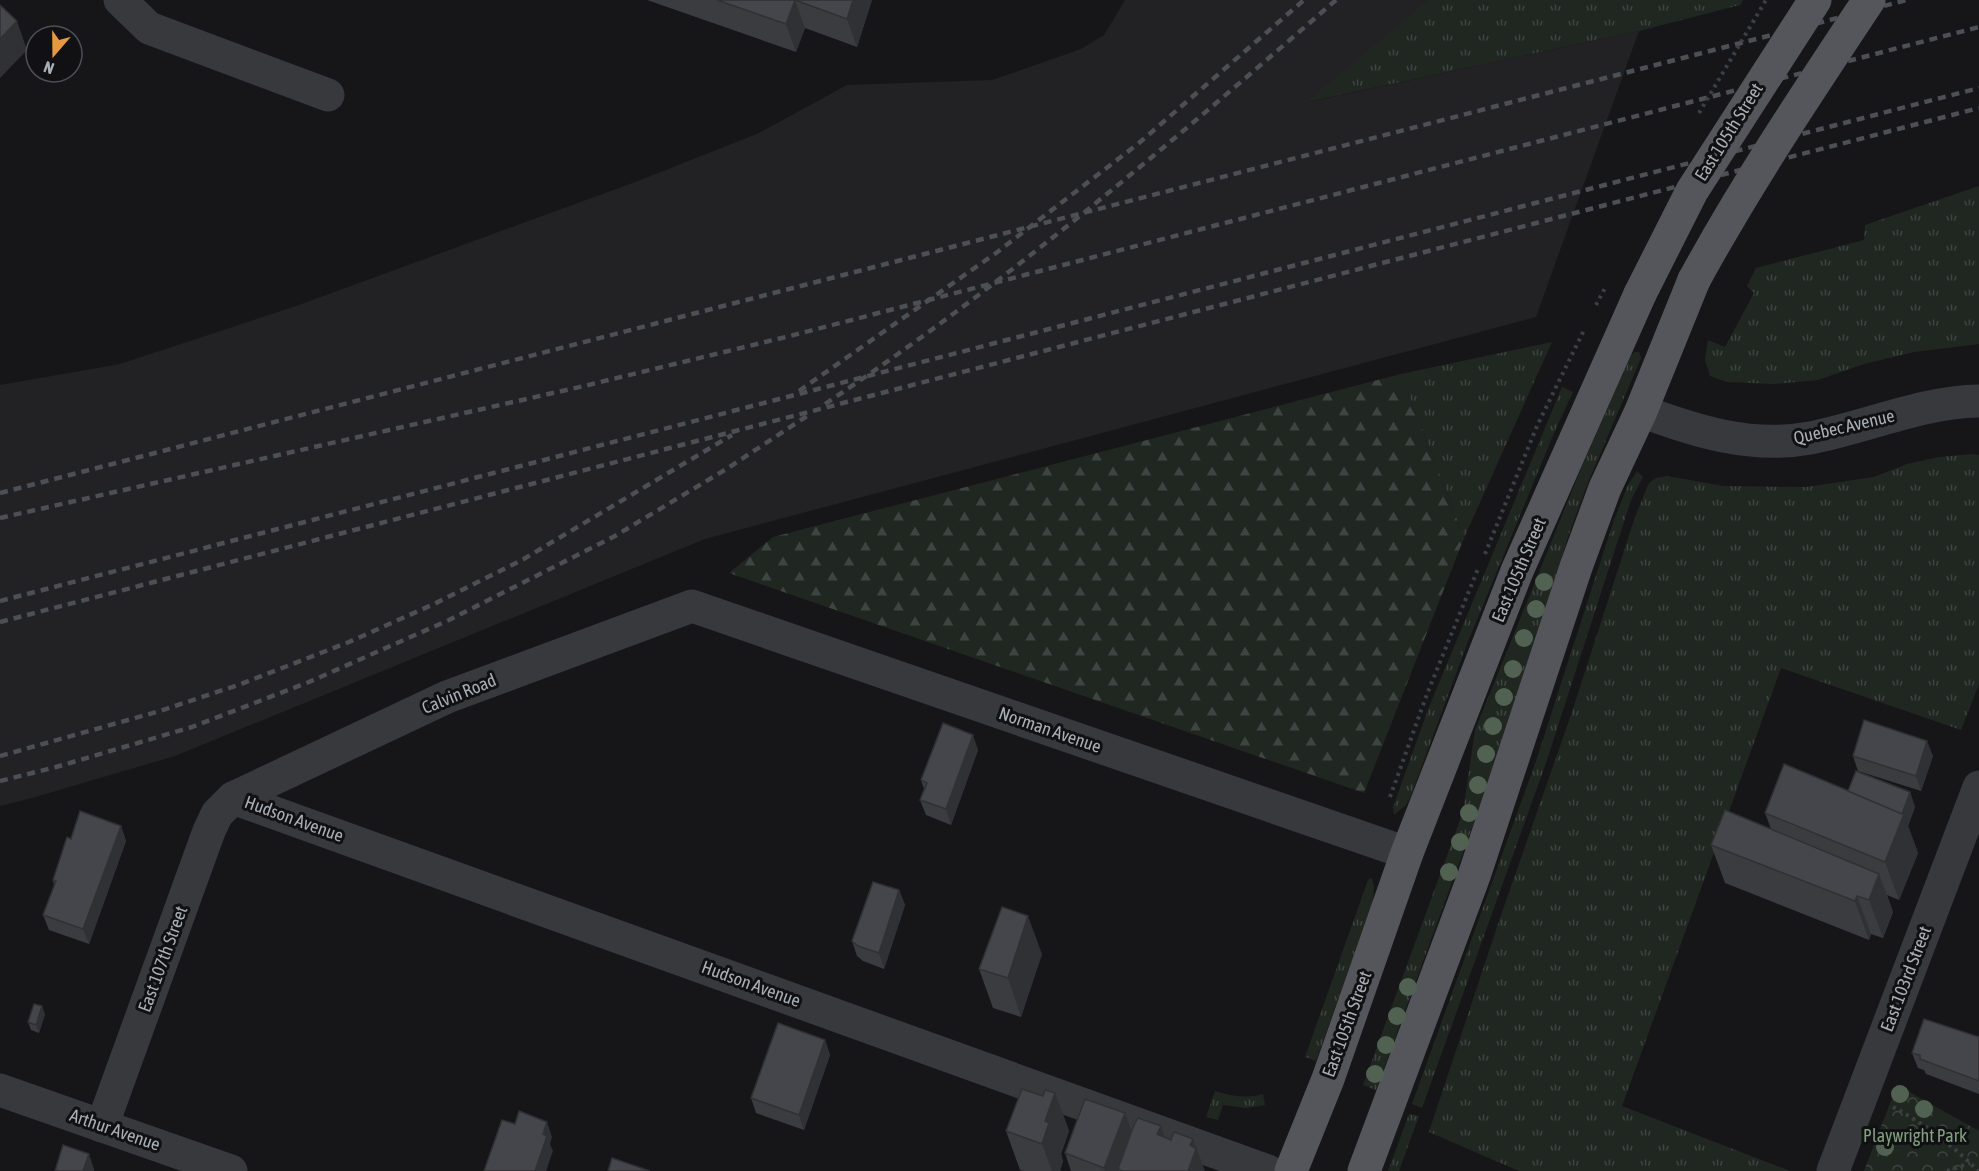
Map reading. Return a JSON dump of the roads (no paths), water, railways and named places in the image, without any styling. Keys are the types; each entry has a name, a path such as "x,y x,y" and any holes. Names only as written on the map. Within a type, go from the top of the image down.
{"main road":[{"name":"East 105th Street","path":"1291,1171 1328,1079 1407,853 1517,571 1640,294 1692,191 1815,0"},
{"path":"1364,1171 1474,876 1583,547 1605,488 1641,411 1694,280 1734,208 1783,129 1869,0"}],"street":[{"path":"120,0 149,28 328,95"},
{"name":"Quebec Avenue","path":"1641,411 1704,433 1745,439 1786,441 1833,433 1941,405 1979,402"},
{"name":"Norman Avenue","path":"692,606 1407,853"},
{"name":"Calvin Road","path":"233,798 447,697 692,606"},
{"name":"East 103rd Street","path":"1833,1171 1979,788"},
{"name":"East 107th Street","path":"102,1126 209,831 218,814 233,798"},
{"name":"Hudson Avenue","path":"233,798 1268,1171"},
{"name":"Arthur Avenue","path":"0,1090 231,1171"}],"railway":[{"path":"799,391 996,253 1139,143 1304,0"},
{"path":"825,404 892,358 1023,261 1150,159 1336,0"},
{"path":"0,493 1907,0"},
{"path":"0,518 584,386 790,336 1979,27"},
{"path":"0,601 1979,88"},
{"path":"0,622 1979,108"},
{"path":"0,781 192,727 309,682 449,620 615,536 728,468 807,416"},
{"path":"0,756 160,711 241,684 349,642 434,604 522,560 732,435"}],"park label":[{"name":"Playwright Park","path":"1915,1136"}]}
